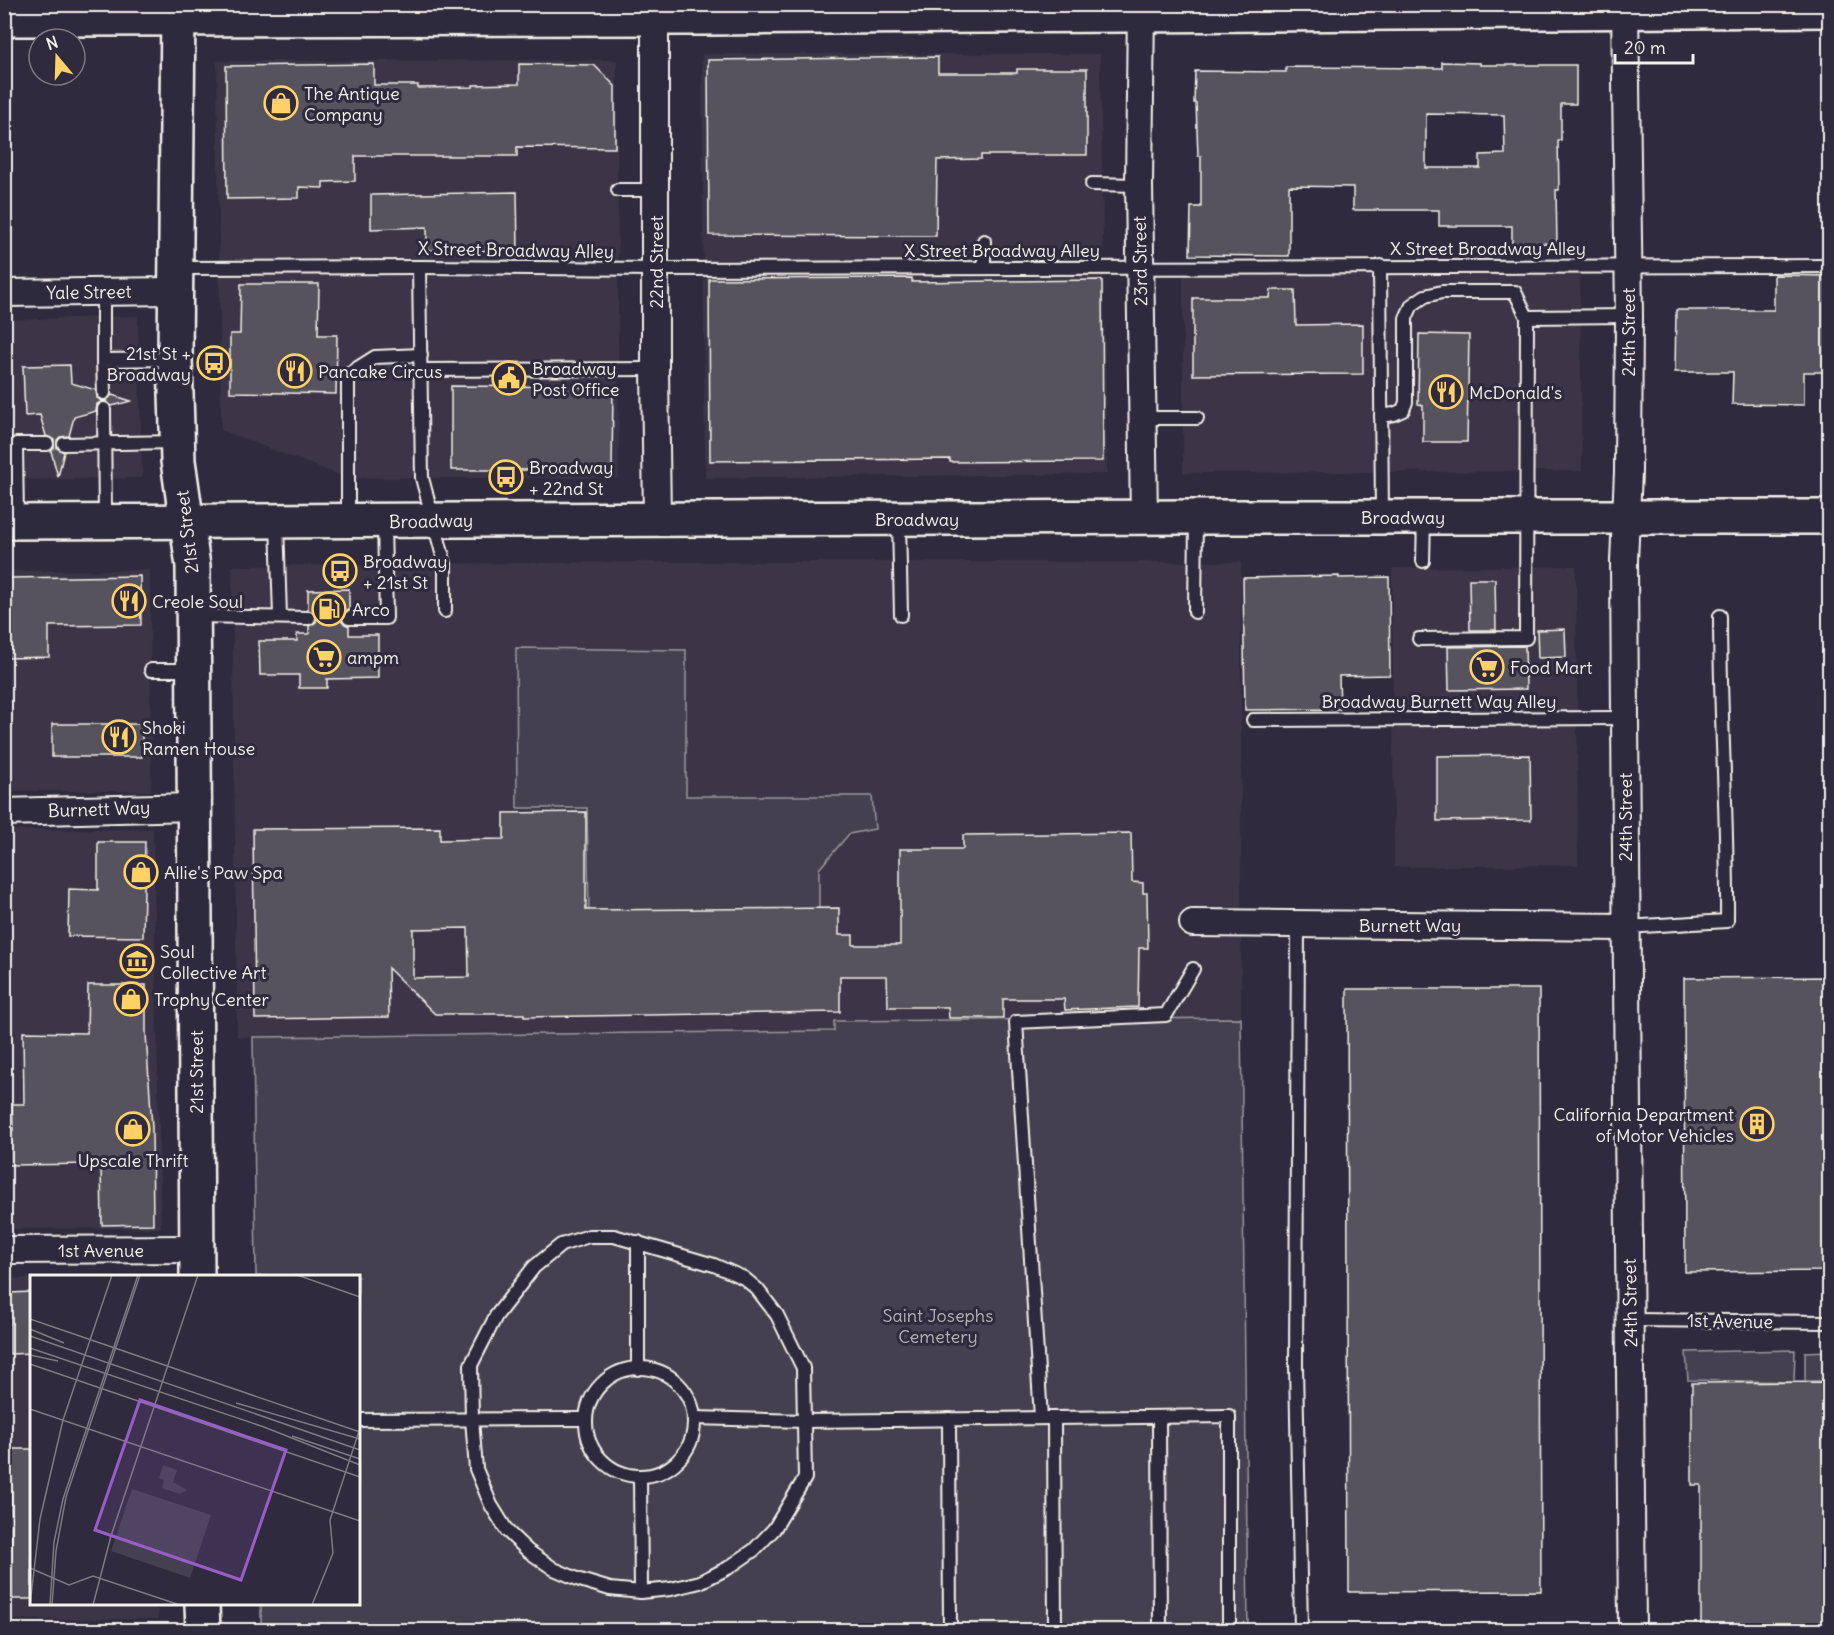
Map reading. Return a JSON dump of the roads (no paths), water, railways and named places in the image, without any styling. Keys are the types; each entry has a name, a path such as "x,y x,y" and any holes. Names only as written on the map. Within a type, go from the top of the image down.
{"main road":[{"path":"4,19 178,11 1625,7 1830,10"},
{"name":"21st Street","path":"178,11 174,359 179,469 193,566 197,1263"},
{"name":"Broadway","path":"11,522 1144,517 1830,517"},
{"path":"202,1605 203,1630"}],"street":[{"name":"24th Street","path":"1625,7 1629,316 1624,561 1632,1630"},
{"name":"23rd Street","path":"1141,10 1139,185 1144,517"},
{"name":"22nd Street","path":"655,11 657,519"},
{"name":"Yale Street","path":"4,293 103,291 174,279"},
{"name":"Burnett Way","path":"4,812 195,807"},
{"name":"Burnett Way","path":"1193,923 1626,927"},
{"name":"1st Avenue","path":"4,1250 197,1263"}],"lane":[{"path":"1092,184 1139,185"},
{"path":"618,190 656,189"},
{"path":"984,241 984,267"},
{"path":"1380,266 1382,517"},
{"name":"X Street Broadway Alley","path":"174,279 419,267 656,269 1830,266"},
{"path":"419,267 422,478 445,564 445,611"},
{"path":"103,291 104,393"},
{"path":"1381,416 1403,410 1406,402 1406,318 1412,305 1425,296 1442,292 1515,292 1527,317 1526,638 1419,639"},
{"path":"1527,317 1629,316"},
{"path":"348,521 348,374 375,357 421,355"},
{"path":"103,360 174,359"},
{"path":"421,370 655,369"},
{"path":"104,409 105,522"},
{"path":"1143,418 1197,418"},
{"path":"64,444 177,442"},
{"path":"11,522 16,444 47,444"},
{"path":"1195,612 1196,517"},
{"path":"1423,561 1424,518"},
{"path":"899,519 901,615"},
{"path":"277,521 280,617"},
{"path":"349,618 386,618 384,522"},
{"path":"194,616 309,618"},
{"path":"1626,927 1727,921 1727,838 1719,616"},
{"path":"151,670 194,670"},
{"name":"Broadway Burnett Way Alley","path":"1253,720 1625,718"},
{"path":"1298,924 1296,1365 1301,1630"},
{"path":"1055,1630 1048,1418 1016,1022 1166,1015 1193,969"},
{"path":"589,1236 614,1236 714,1265 744,1278 757,1289 777,1315 803,1368 805,1478 774,1529 754,1550 728,1568 700,1582 671,1589 641,1592 610,1589 554,1569 528,1551 507,1531 491,1505 476,1469 472,1419 471,1365 496,1316 534,1267 561,1245 589,1236"},
{"path":"638,1242 638,1369"},
{"name":"1st Avenue","path":"1630,1320 1830,1322"},
{"path":"638,1369 658,1372 676,1382 685,1392 694,1418 690,1440 680,1459 654,1474 625,1475 612,1469 592,1448 587,1434 586,1419 589,1404 603,1384 622,1372 638,1369"},
{"path":"1159,1416 1160,1630"},
{"path":"694,1418 804,1421 1229,1416 1229,1630"},
{"path":"360,1420 586,1419"},
{"path":"949,1419 950,1630"},
{"path":"640,1476 641,1592"}],"place":[{"name":"The Antique Company","path":"281,103"},
{"name":"21st St + Broadway","path":"214,363"},
{"name":"Pancake Circus","path":"295,371"},
{"name":"Broadway Post Office","path":"509,378"},
{"name":"McDonald's","path":"1446,392"},
{"name":"Broadway + 22nd St","path":"506,477"},
{"name":"Broadway + 21st St","path":"340,571"},
{"name":"Creole Soul","path":"129,601"},
{"name":"Arco","path":"329,609"},
{"name":"ampm","path":"324,657"},
{"name":"Food Mart","path":"1487,667"},
{"name":"Shoki Ramen House","path":"119,737"},
{"name":"Allie's Paw Spa","path":"141,872"},
{"name":"Soul Collective Art","path":"137,961"},
{"name":"Trophy Center","path":"131,999"},
{"name":"California Department of Motor Vehicles","path":"1757,1124"},
{"name":"Upscale Thrift","path":"133,1129"}],"park label":[{"name":"Saint Josephs Cemetery","path":"938,1325"}]}
